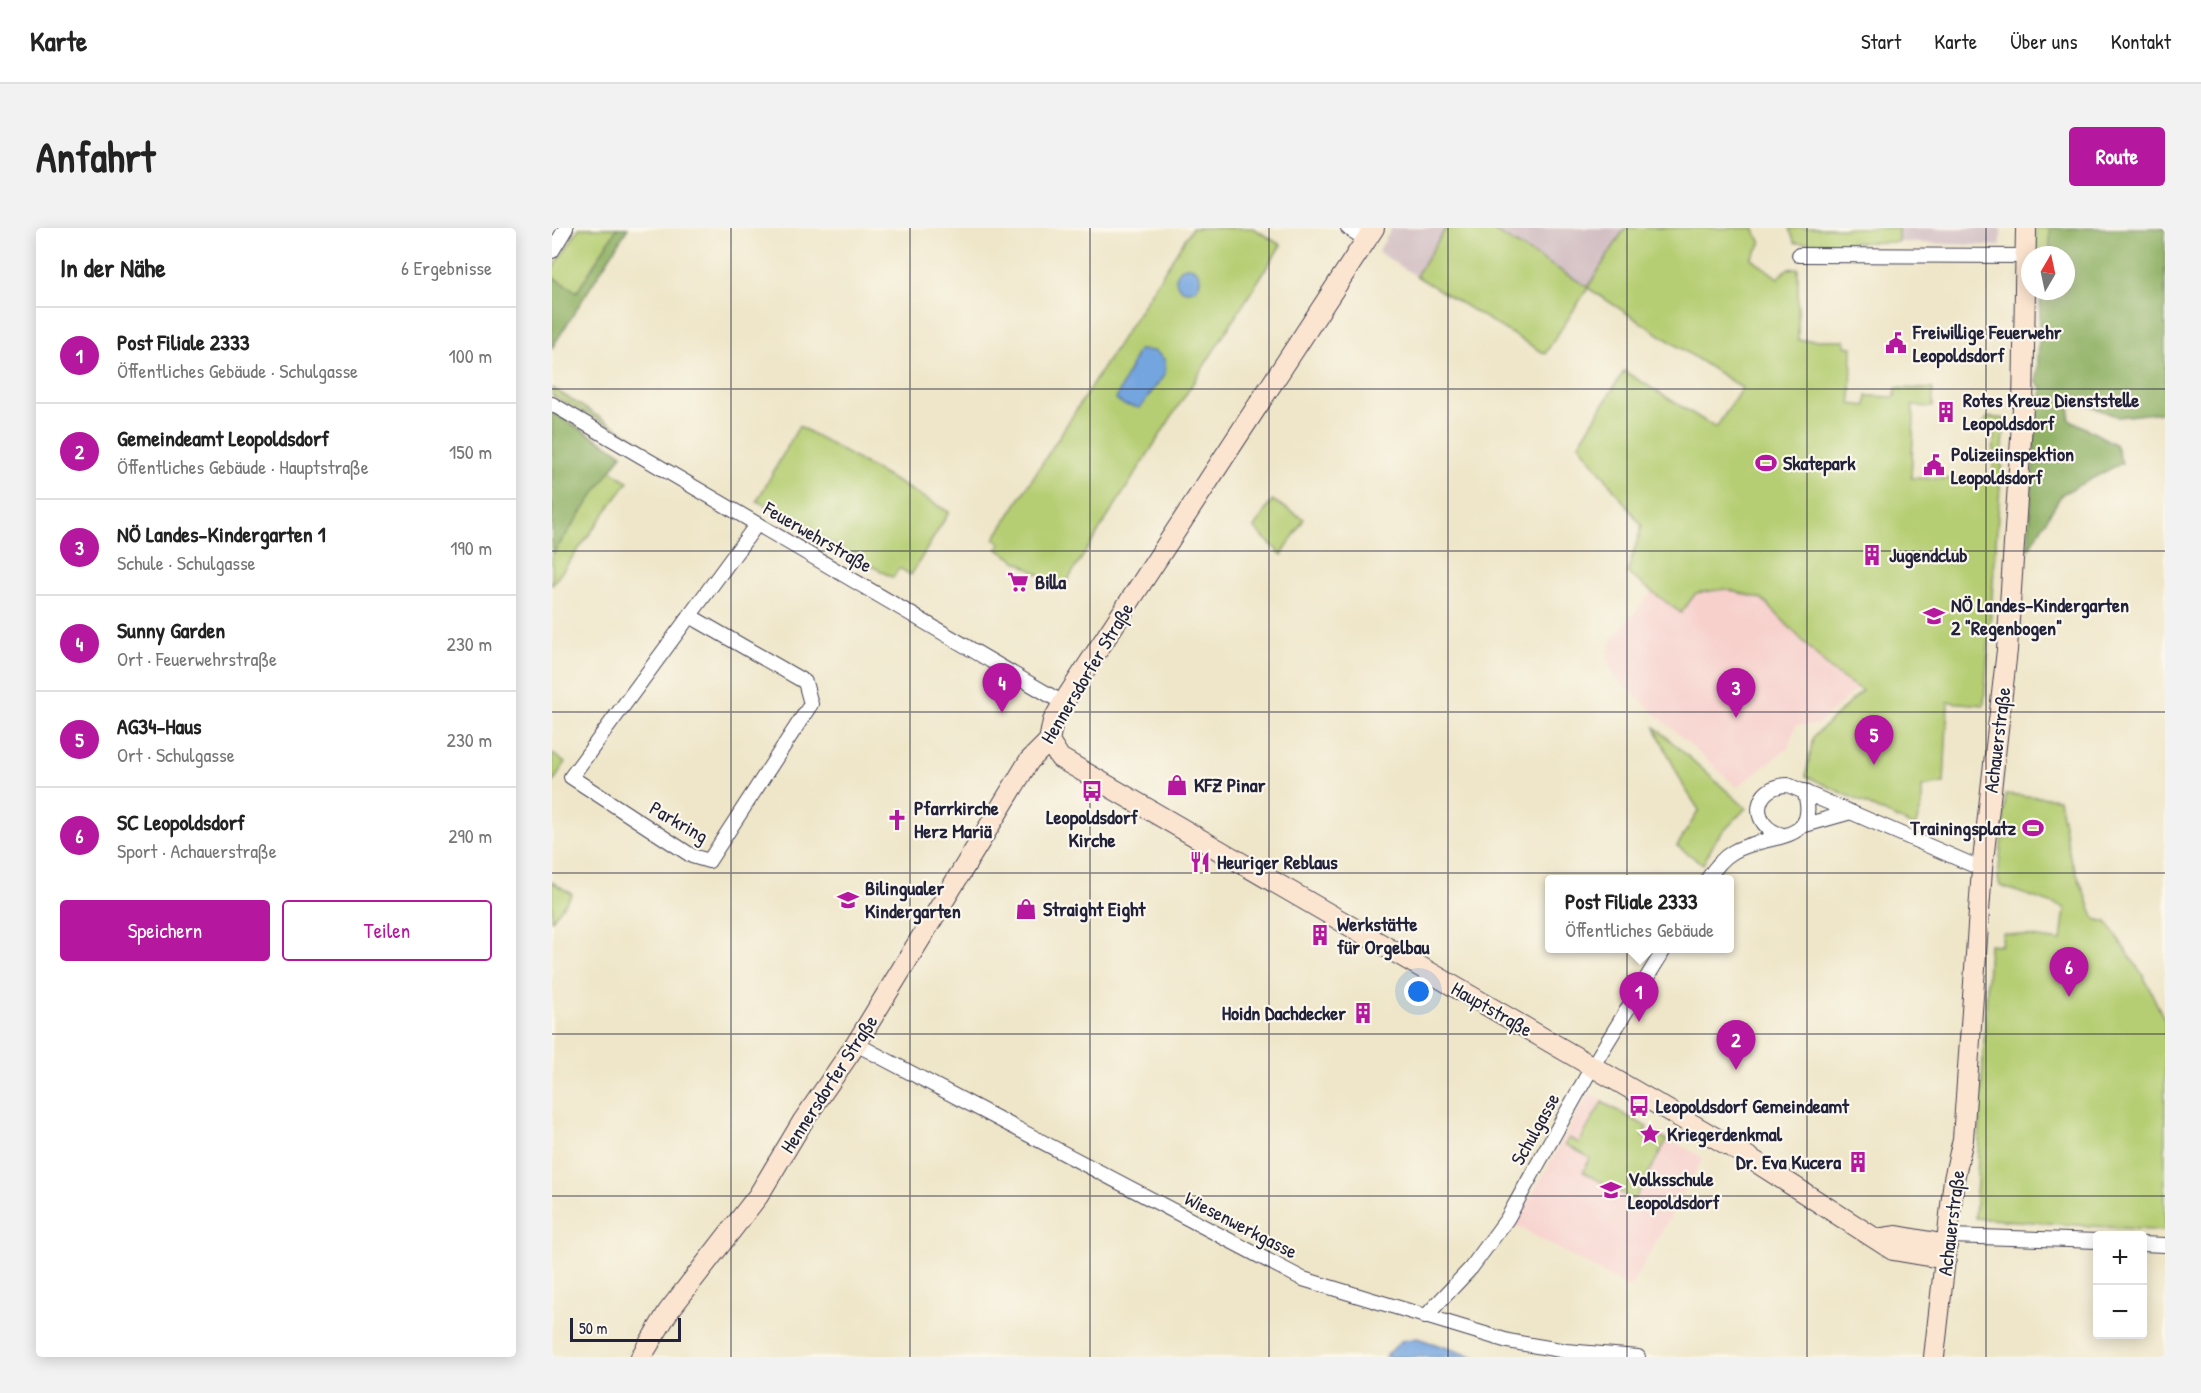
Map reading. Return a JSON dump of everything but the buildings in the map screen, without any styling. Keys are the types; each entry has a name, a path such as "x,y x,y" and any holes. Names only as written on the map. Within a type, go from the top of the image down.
{"street":[{"path":"552,251 566,228"},
{"path":"1348,228 1371,234"},
{"name":"Achauerstraße","path":"2026,228 2026,246"},
{"name":"Hennersdorfer Straße","path":"641,1357 668,1312 758,1196 803,1122 856,1044 1029,761 1049,741 1053,721 1064,703 1371,234"},
{"path":"1799,255 2021,256"},
{"name":"Achauerstraße","path":"1934,1357 1954,1179 1963,1139 1982,868 2007,650 2023,408 2025,300"},
{"name":"Feuerwehrstraße","path":"552,404 1064,703"},
{"name":"Parkring","path":"690,616 805,682 811,704 709,861 692,856 571,777 757,524"},
{"name":"Hauptstraße","path":"1049,741 1060,758 1754,1161 1876,1239 1897,1236 1947,1247"},
{"path":"1783,835 1767,829 1759,813 1762,798 1773,787 1781,785 1804,791 1982,868"},
{"path":"1804,791 1810,807 1805,825"},
{"path":"1711,875 1731,853 1748,844 1791,835 1805,825 1851,812"},
{"name":"Schulgasse","path":"1425,1317 1471,1268 1507,1219 1592,1067 1662,953"},
{"name":"Wiesenwerkgasse","path":"856,1044 1303,1279 1508,1341 1566,1351 1638,1357"},
{"path":"1947,1247 2093,1241"},
{"path":"2147,1244 2165,1245"}],"shaded area":[{"path":"1392,228 1446,228 1416,276 1378,252"},
{"path":"1489,228 1625,228 1588,287"},
{"path":"1898,228 2001,228 2001,246 1898,242"},
{"path":"1670,569 1762,599 1832,670 1857,688 1817,725 1796,725 1788,748 1737,787 1617,679 1610,667 1608,655 1613,640"},
{"name":"Volksschule Leopoldsdorf","path":"1589,1093 1703,1158 1630,1288 1515,1225"}],"green space":[{"path":"579,228 617,228 577,292 552,277 552,270"},
{"path":"617,228 628,228 552,348 552,277 577,292"},
{"path":"1192,228 1253,228 1281,245 1062,589 997,549 1001,544 994,539"},
{"path":"1446,228 1489,228 1588,287 1625,228 1754,228 1761,244 1751,258 1778,278 1787,269 1798,268 1798,340 1845,340 1845,346 1852,347 1851,404 1866,406 1867,396 1895,397 1896,388 1933,389 1933,407 1912,406 1914,418 1911,478 1993,480 1994,424 1983,424 1988,417 2005,419 1984,705 1948,702 1944,783 1922,787 1922,806 1915,827 1806,776 1813,737 1862,691 1832,671 1762,599 1725,589 1696,593 1681,613 1627,573 1642,526 1579,444 1624,371 1716,428 1742,388 1588,288 1545,354 1416,276"},
{"path":"1789,228 1898,228 1898,242 1795,243"},
{"path":"2036,228 2050,228 2050,246 2036,246"},
{"path":"2050,228 2165,228 2165,412 2118,417 2072,399 2069,419 2115,444 2122,463 2062,494 2028,550 2036,411 2041,406 2042,387 2037,383 2041,300 2075,300 2075,246 2050,246"},
{"path":"552,388 645,445 552,395"},
{"path":"552,412 622,454 611,470 628,482 552,585"},
{"path":"552,412 622,454 552,555"},
{"path":"799,426 949,512 911,575 899,568 893,578 757,501"},
{"path":"1272,500 1304,519 1282,555 1254,528"},
{"path":"1654,726 1746,808 1717,838 1703,864 1677,846 1699,810 1684,787"},
{"path":"552,753 565,763 552,784"},
{"path":"2006,794 2059,799 2070,857 2095,919 2107,922 2144,977 2165,1021 2165,1231 1975,1218 1989,944 2001,945 2003,933 2061,941 2065,908 2000,886 1998,878"},
{"path":"552,882 572,894 552,920"},
{"path":"1602,1102 1647,1127 1642,1136 1653,1141 1657,1134 1667,1140 1634,1200 1583,1172 1590,1158 1565,1144 1569,1138 1579,1143"}],"water":[{"path":"1188,267 1193,268 1199,274 1199,284 1193,290 1188,291 1183,290 1177,284 1176,279 1177,274 1183,268"},
{"path":"1138,350 1155,351 1165,360 1165,374 1140,408 1124,405 1116,399"},
{"path":"1417,1338 1475,1357 1385,1357 1401,1341"}],"place":[{"name":"Freiwillige Feuerwehr Leopoldsdorf","path":"1896,343"},
{"name":"Rotes Kreuz Dienststelle Leopoldsdorf","path":"1946,412"},
{"name":"Skatepark","path":"1766,463"},
{"name":"Polizeiinspektion Leopoldsdorf","path":"1934,465"},
{"name":"Jugendclub","path":"1872,555"},
{"name":"Billa","path":"1018,582"},
{"name":"NÖ Landes-Kindergarten 2 \"Regenbogen\"","path":"1934,616"},
{"name":"Sunny Garden","path":"1002,713"},
{"name":"NÖ Landes-Kindergarten 1","path":"1736,718"},
{"name":"AG34-Haus","path":"1874,765"},
{"name":"KFZ Pinar","path":"1177,785"},
{"name":"Leopoldsdorf Kirche","path":"1092,791"},
{"name":"Pfarrkirche Herz Mariä","path":"897,820"},
{"name":"Trainingsplatz","path":"2033,828"},
{"name":"Heuriger Reblaus","path":"1200,862"},
{"name":"Bilingualer Kindergarten","path":"848,900"},
{"name":"Straight Eight","path":"1026,909"},
{"name":"Werkstätte für Orgelbau","path":"1320,935"},
{"name":"SC Leopoldsdorf","path":"2069,997"},
{"name":"Hoidn Dachdecker","path":"1363,1013"},
{"name":"Post Filiale 2333","path":"1639,1022"},
{"name":"Gemeindeamt Leopoldsdorf","path":"1736,1070"},
{"name":"Leopoldsdorf Gemeindeamt","path":"1639,1106"},
{"name":"Kriegerdenkmal","path":"1650,1134"},
{"name":"Dr. Eva Kucera","path":"1858,1162"},
{"name":"Volksschule Leopoldsdorf","path":"1611,1190"}]}
